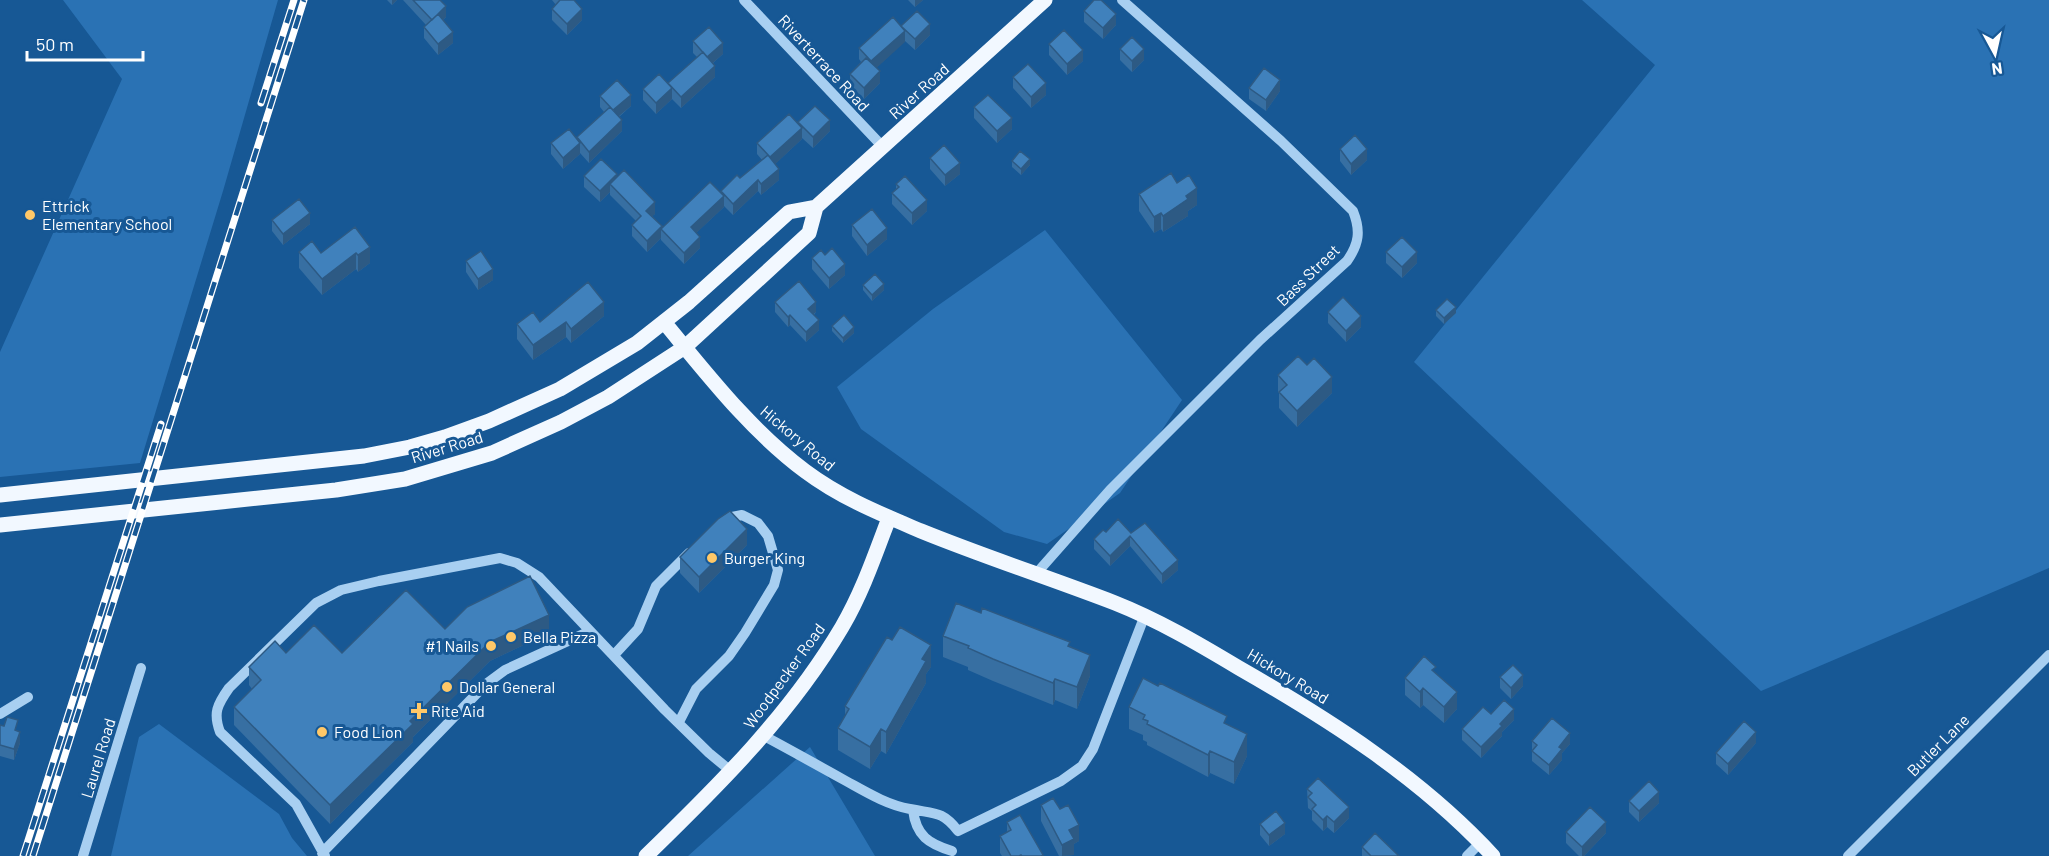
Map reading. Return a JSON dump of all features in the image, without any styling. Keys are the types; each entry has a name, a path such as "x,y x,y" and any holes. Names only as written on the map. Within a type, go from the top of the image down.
{"main road":[{"name":"River Road","path":"0,495 364,456 410,447 489,422 560,389 614,358 664,322 740,258 789,212 816,207 1044,0"},
{"name":"River Road","path":"0,525 299,495 372,485 405,479 462,463 509,446 608,397 685,347 809,233 816,207"},
{"name":"Hickory Road","path":"664,322 741,412 790,460 834,490 889,518 1145,615 1271,686 1334,725 1417,786 1493,856"},
{"name":"Woodpecker Road","path":"646,856 732,772 807,681 842,627 864,585 889,518"}],"street":[{"name":"Riverterrace Road","path":"744,0 883,147"},
{"name":"Bass Street","path":"1035,574 1110,490 1260,340 1347,261 1355,249 1359,235 1358,223 1353,211 1281,141 1122,0"},
{"path":"679,722 696,689 729,656 774,585 778,570 768,536 758,523 742,515 732,516 713,530"},
{"path":"614,655 638,629 656,586 697,546"},
{"path":"590,631 505,670 486,684 323,854 296,804 220,732 215,719 219,702 229,688 316,603 340,591 379,581 500,558 517,563 539,577 665,710 732,772"},
{"path":"914,810 914,818 925,840 952,854 958,831 1061,781 1082,765 1093,749 1145,615"},
{"name":"Butler Lane","path":"1848,856 2049,655"},
{"name":"Laurel Road","path":"83,856 141,668"},
{"path":"2,710 28,698"},
{"path":"764,736 882,801 914,810 941,814 958,831"},
{"path":"1467,856 1480,843"}],"shaded area":[{"path":"63,0 278,0 223,191 140,463 0,477 0,352 122,79"},
{"path":"1582,0 2049,0 2049,568 1761,691 1414,362 1655,65"},
{"path":"1045,230 1182,400 1120,493 1047,544 1004,532 861,429 837,387 933,309"},
{"path":"159,724 279,814 292,838 307,856 111,856 139,737"},
{"path":"810,747 875,856 688,856"}],"building":[{"path":"413,0 440,0 446,6 432,20"},
{"path":"560,0 574,0 582,9 567,24 552,9"},
{"path":"1094,0 1101,0 1116,14 1103,28 1084,11"},
{"path":"917,11 930,24 915,39 901,26"},
{"path":"438,14 453,32 438,44 424,27"},
{"path":"893,17 905,31 871,61 859,48"},
{"path":"709,27 723,43 707,57 693,41"},
{"path":"1064,30 1083,50 1067,64 1049,44"},
{"path":"1132,37 1144,49 1132,61 1120,49"},
{"path":"703,52 715,66 681,97 668,83"},
{"path":"866,58 880,71 864,88 850,74"},
{"path":"1028,64 1046,83 1031,97 1013,77"},
{"path":"1264,68 1280,80 1266,100 1249,88"},
{"path":"659,74 672,88 656,103 643,89"},
{"path":"617,80 631,95 613,110 600,96"},
{"path":"988,95 1012,118 997,131 974,107"},
{"path":"815,106 830,120 813,137 798,122"},
{"path":"610,107 622,120 589,152 577,137"},
{"path":"789,114 802,128 770,157 757,143"},
{"path":"569,129 580,143 563,158 551,143"},
{"path":"1355,135 1367,149 1351,164 1340,149"},
{"path":"944,145 960,163 945,175 930,158"},
{"path":"1020,151 1030,159 1021,169 1012,161"},
{"path":"768,155 779,169 761,184 758,180 733,204 721,191 737,175 740,178"},
{"path":"601,159 617,174 600,191 584,176"},
{"path":"624,170 655,202 646,211 662,226 647,241 632,225 641,216 610,184"},
{"path":"1171,173 1177,183 1189,175 1197,188 1186,196 1188,199 1163,216 1161,213 1154,217 1139,194"},
{"path":"905,176 927,200 912,213 892,193 899,187 896,184"},
{"path":"710,182 724,196 691,227 700,237 684,253 661,229"},
{"path":"299,199 310,213 283,234 272,220"},
{"path":"872,209 887,228 867,245 852,225"},
{"path":"355,227 370,247 358,255 356,253 322,279 299,252 312,241 321,253"},
{"path":"1402,237 1417,252 1402,267 1386,252"},
{"path":"832,248 845,264 829,278 812,258 821,250 825,255"},
{"path":"481,251 493,269 478,279 466,261"},
{"path":"875,274 884,284 872,295 863,285"},
{"path":"799,281 816,302 808,309 819,320 806,332 775,302"},
{"path":"588,282 604,302 571,329 566,322 533,345 517,324 533,312 540,322"},
{"path":"1343,297 1361,316 1346,331 1328,312"},
{"path":"1447,299 1456,307 1444,318 1436,310"},
{"path":"844,315 854,327 843,338 832,326"},
{"path":"1298,356 1307,365 1314,358 1332,377 1297,411 1279,392 1287,385 1278,375"},
{"path":"730,511 747,529 699,577 680,557 718,519"},
{"path":"1118,519 1131,533 1145,523 1178,560 1162,574 1130,536 1110,556 1094,539 1103,530 1106,532"},
{"path":"530,576 549,615 490,642 410,721 413,724 330,805 234,707 261,680 249,667 275,641 286,653 314,625 342,653 406,590 445,629 467,607"},
{"path":"956,603 981,613 982,608 1070,642 1068,646 1090,655 1077,687 1055,679 1053,683 943,636"},
{"path":"900,627 931,645 922,659 926,661 886,732 881,729 870,747 838,728 849,709 845,706 887,637 892,640"},
{"path":"1424,656 1436,667 1432,670 1457,692 1444,707 1423,688 1420,692 1405,678"},
{"path":"1513,665 1523,675 1511,688 1500,677"},
{"path":"1143,678 1158,686 1160,683 1227,716 1224,723 1247,734 1234,762 1210,751 1208,755 1147,724 1148,721 1143,719 1145,715 1129,707"},
{"path":"1504,700 1514,709 1500,724 1502,726 1481,747 1462,729 1483,707 1491,714"},
{"path":"7,717 18,720 15,730 20,732 14,749 0,745 0,725 4,726"},
{"path":"1552,718 1570,733 1559,747 1562,749 1549,765 1532,751 1537,745 1532,741"},
{"path":"1744,721 1756,732 1728,764 1716,753"},
{"path":"1318,778 1349,807 1334,822 1327,816 1323,820 1312,809 1316,805 1308,797 1312,793 1307,789"},
{"path":"1649,781 1659,792 1639,811 1629,801"},
{"path":"1053,798 1060,809 1068,805 1079,825 1069,830 1074,839 1062,845 1041,805"},
{"path":"1590,807 1606,822 1582,847 1566,832"},
{"path":"1276,811 1285,823 1269,835 1260,824"},
{"path":"1020,815 1043,855 1011,856 1000,836 1011,830 1007,822"},
{"path":"1375,833 1399,856 1371,856 1362,847"}],"railway":[{"path":"261,103 294,0"},
{"path":"33,856 304,0"},
{"path":"23,856 161,424"}],"place":[{"name":"Ettrick Elementary School","path":"30,215"},
{"name":"Burger King","path":"712,558"},
{"name":"Bella Pizza","path":"511,637"},
{"name":"#1 Nails","path":"491,646"},
{"name":"Dollar General","path":"447,687"},
{"name":"Rite Aid","path":"419,711"},
{"name":"Food Lion","path":"322,732"}]}
